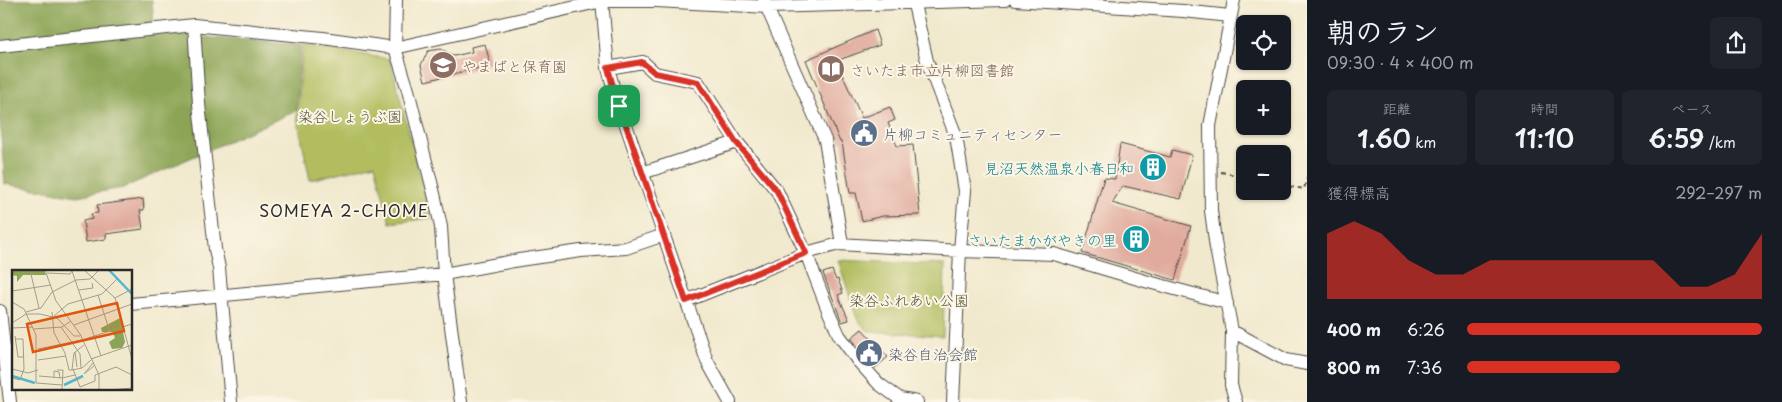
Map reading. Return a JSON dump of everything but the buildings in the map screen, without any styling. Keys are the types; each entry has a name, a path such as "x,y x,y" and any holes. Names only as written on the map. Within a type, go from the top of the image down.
{"street":[{"path":"396,0 395,48 427,161 441,227 444,274 462,402"},
{"path":"602,0 608,68 642,174 707,361 730,402"},
{"path":"0,46 194,25 395,48 602,0 765,4 1005,0"},
{"path":"1015,0 1068,2 1230,16"},
{"path":"1234,0 1210,126 1211,211 1232,332 1230,384 1236,402"},
{"path":"914,2 927,61 956,136 965,191 960,251 953,402"},
{"path":"765,4 825,140 842,244"},
{"path":"194,25 199,104 221,294 231,402"},
{"path":"608,68 642,62 655,73 698,82 736,142 777,191 806,253 839,335 858,361 879,384 900,401 917,402"},
{"path":"642,174 736,142"},
{"path":"132,304 444,274 581,251 626,248 664,235"},
{"path":"686,301 806,253 842,244 1054,254 1145,281 1227,302"},
{"path":"0,311 10,402"},
{"path":"1232,332 1286,360 1307,364"}],"path":[{"path":"1211,170 1236,175"},
{"path":"1291,187 1304,189 1307,178"}],"green space":[{"path":"0,0 152,0 154,23 176,35 301,45 296,111 123,188 77,196 5,184 0,123"},
{"name":"染谷しょうぶ園","path":"303,45 390,59 431,218 390,223 375,164 310,180 297,117"},
{"name":"染谷ふれあい公園","path":"838,260 945,265 943,336 868,331 857,319"}],"place":[{"name":"やまばと保育園","path":"443,65"},
{"name":"さいたま市立片柳図書館","path":"831,69"},
{"name":"片柳コミュニティセンター","path":"864,133"},
{"name":"見沼天然温泉小春日和","path":"1153,167"},
{"name":"さいたまかがやきの里","path":"1136,239"},
{"name":"染谷自治会館","path":"869,353"}],"district":[{"name":"SOMEYA 2-CHOME","path":"344,210"}],"route":[{"path":"642,62 655,73 698,82 736,142 777,191 806,253 686,301 619,106 608,68 642,62"}]}
